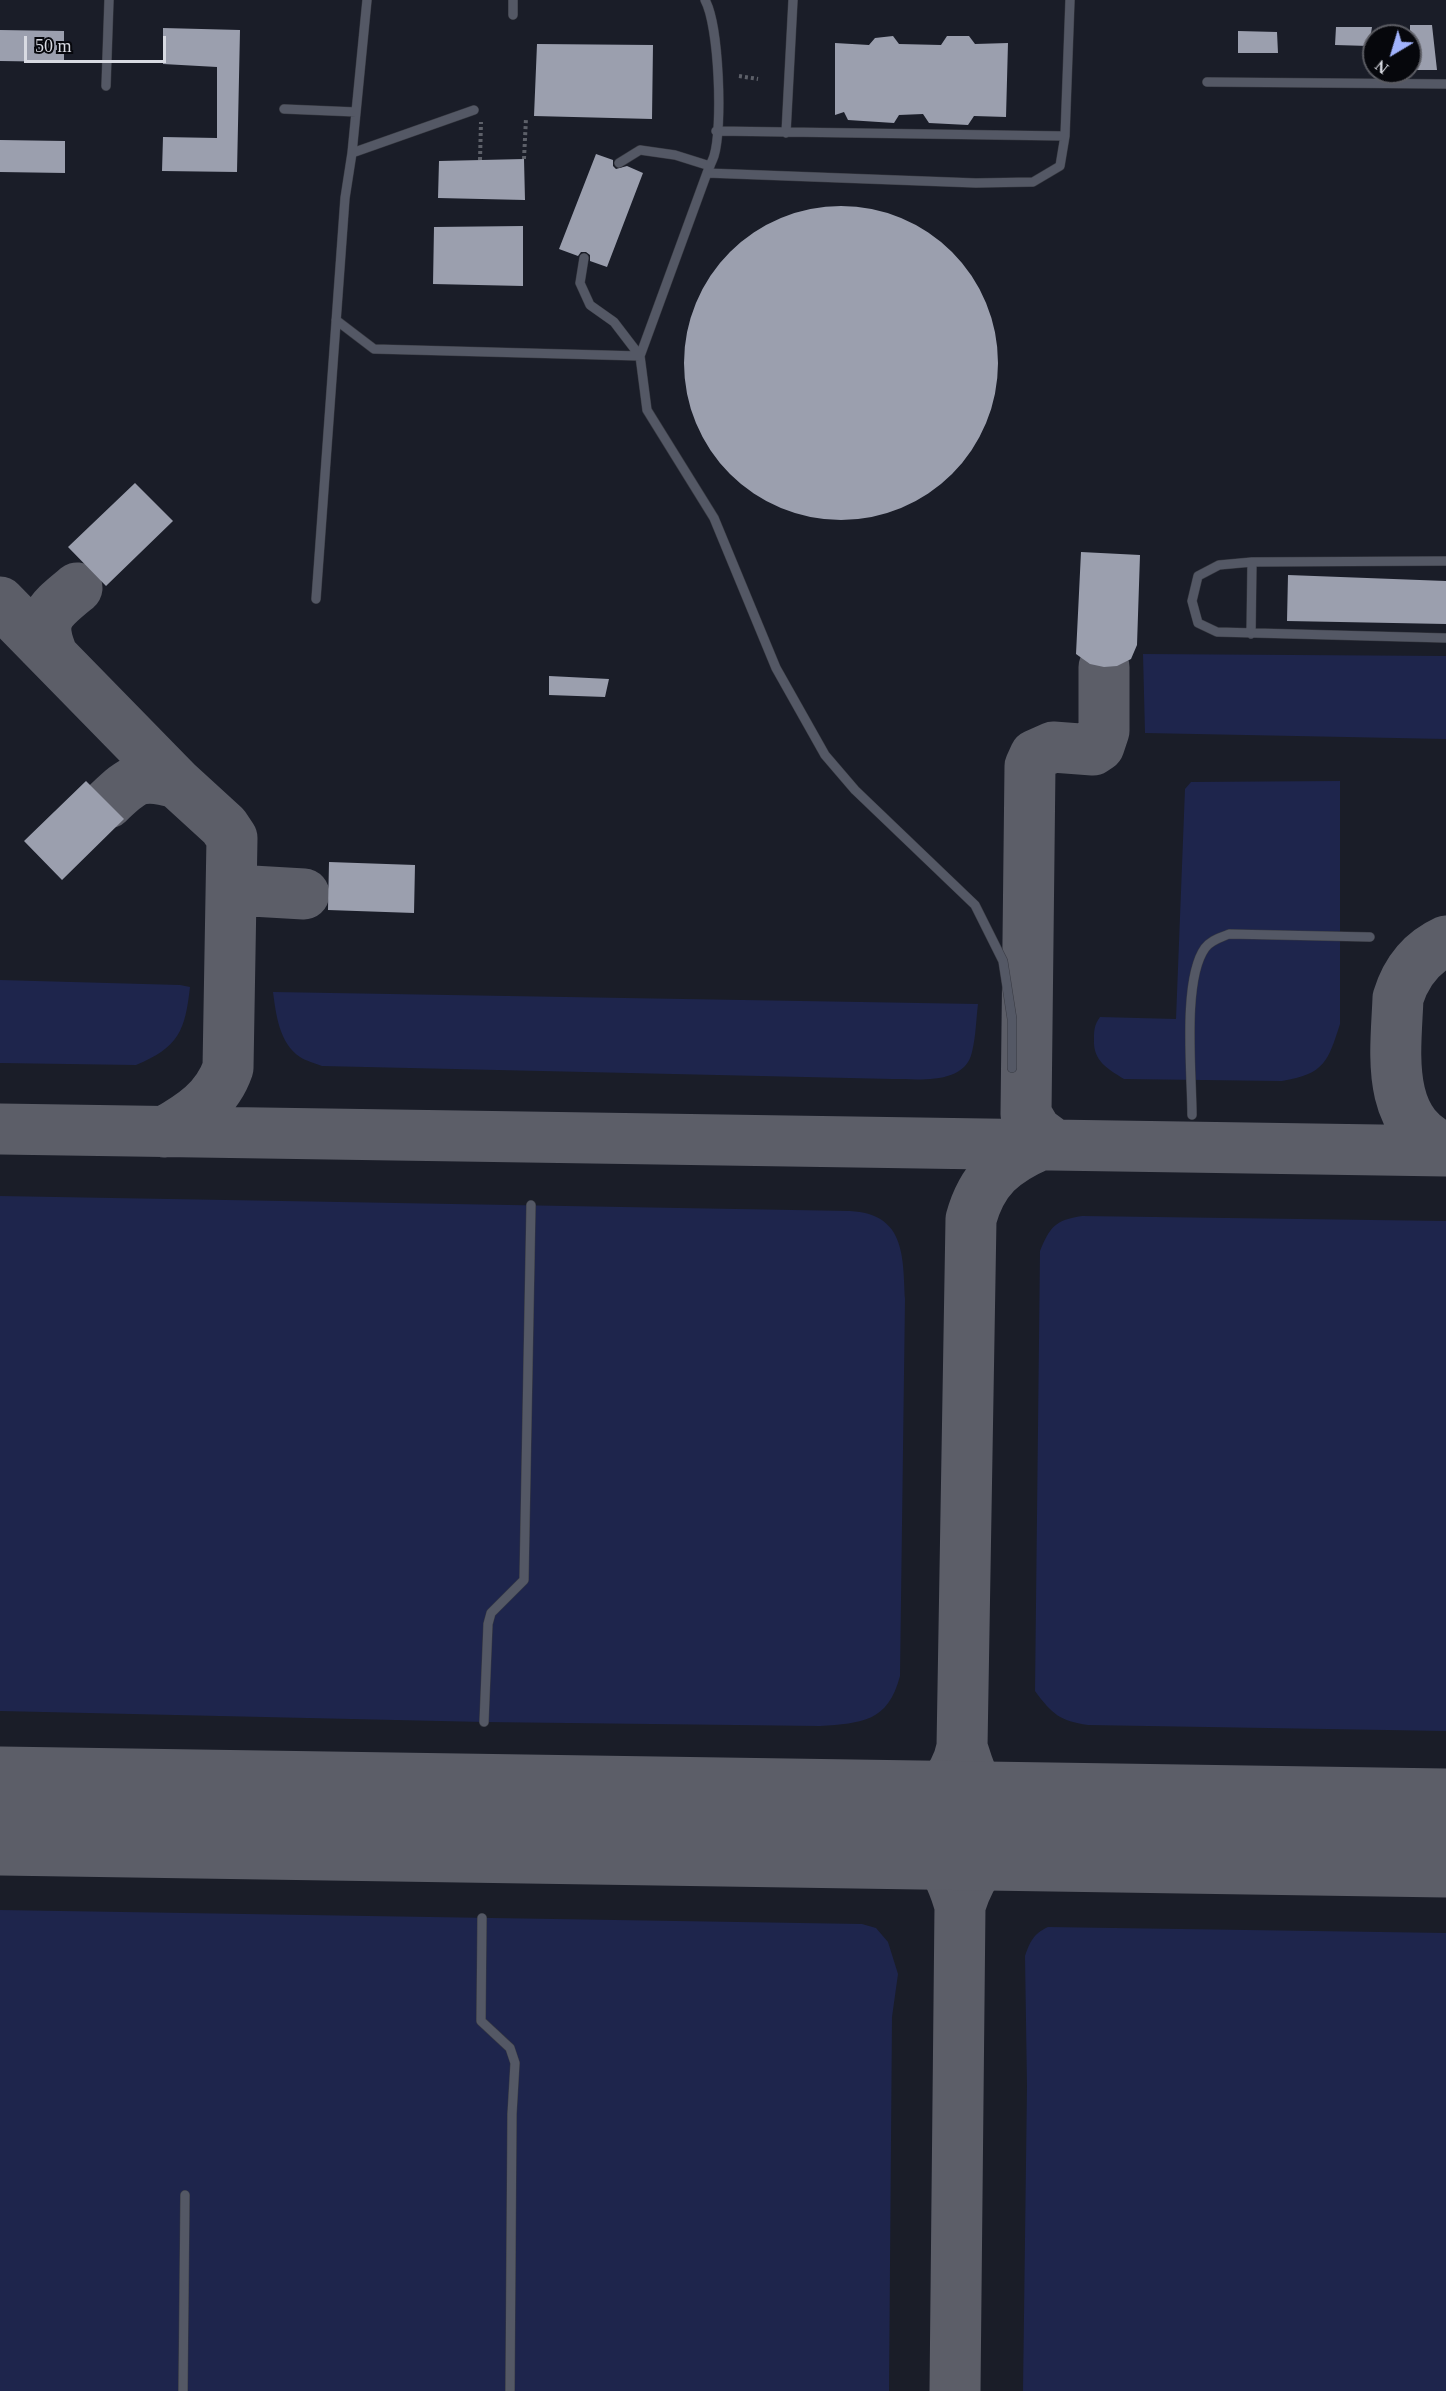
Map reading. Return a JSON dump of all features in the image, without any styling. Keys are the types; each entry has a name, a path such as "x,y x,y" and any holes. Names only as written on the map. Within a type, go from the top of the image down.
{"lane":[{"path":"106,86 109,0"},
{"path":"316,598 345,198 352,153 367,0"},
{"path":"513,0 513,15"},
{"path":"705,0 710,9 718,65 714,154 640,356 647,410 714,518 776,668 825,756 855,790 975,905 1003,961 1012,1019 1012,1068"},
{"path":"786,133 792,0"},
{"path":"619,163 640,150 675,155 708,169 976,183 1034,182 1060,166 1065,136 1070,0"},
{"path":"1207,82 1446,84"},
{"path":"284,109 356,112"},
{"path":"352,153 478,113"},
{"path":"716,131 1065,136"},
{"path":"584,258 580,283 590,305 614,322 640,356"},
{"path":"336,320 374,349 640,356"},
{"path":"1446,561 1252,562 1219,565 1198,576 1192,601 1198,623 1217,632 1446,638"},
{"path":"1251,634 1252,562"},
{"path":"1192,1115 1192,994 1198,965 1205,949 1214,940 1229,934 1370,937"},
{"path":"484,1722 488,1624 491,1613 524,1580 531,1205"},
{"path":"482,1918 481,2021 510,2048 515,2062 512,2114 510,2391"},
{"path":"183,2391 185,2195"}],"path":[{"path":"740,76 758,79"},
{"path":"478,113 480,160"},
{"path":"524,159 526,118"}],"shaded area":[{"path":"1143,654 1446,656 1446,739 1145,733"},
{"path":"1340,781 1340,1024 1332,1048 1323,1064 1308,1074 1282,1081 1124,1079 1107,1068 1099,1059 1094,1047 1095,1028 1100,1017 1176,1019 1185,789 1191,782"},
{"path":"0,980 190,987 186,1015 177,1036 162,1051 136,1065 0,1063"},
{"path":"273,992 978,1004 972,1052 968,1063 951,1075 915,1079 322,1066 300,1057 287,1044 280,1027"},
{"path":"0,1196 850,1211 868,1214 882,1220 891,1229 901,1253 905,1299 900,1676 895,1691 888,1703 871,1717 861,1721 820,1726 484,1722 0,1711"},
{"path":"1082,1216 1446,1221 1446,1731 1088,1725 1063,1719 1035,1691 1040,1251 1055,1226 1065,1220"},
{"path":"0,1910 862,1924 876,1928 888,1942 898,1974 892,2017 889,2391 0,2391"},
{"path":"1048,1927 1446,1933 1446,2391 1023,2391 1027,2086 1025,1956 1033,1939"}],"building":[{"path":"1422,25 1432,25 1437,70 1422,70"},
{"path":"1336,27 1362,27 1362,46 1335,45"},
{"path":"163,28 240,30 237,172 162,171 163,137 217,138 217,67 163,64"},
{"path":"0,30 64,31 64,62 0,61"},
{"path":"1238,31 1277,32 1278,53 1238,53"},
{"path":"893,36 899,44 941,45 947,36 969,36 975,44 1008,43 1006,117 974,116 968,125 929,123 923,114 899,115 894,123 848,120 844,112 835,115 835,43 869,45 875,38"},
{"path":"537,44 653,45 652,119 534,116"},
{"path":"0,140 65,141 65,173 0,172"},
{"path":"596,154 613,160 613,166 616,169 627,166 643,173 607,267 590,261 590,255 586,252 581,252 578,256 559,249"},
{"path":"524,159 525,200 438,198 439,161"},
{"path":"841,206 872,209 901,218 928,233 952,252 971,276 986,303 995,332 998,363 995,394 986,423 971,450 952,474 928,493 901,508 872,517 841,520 810,517 781,508 754,493 730,474 711,450 696,423 687,394 684,363 687,332 696,303 711,276 730,252 754,233 781,218 810,209"},
{"path":"523,226 523,286 433,284 434,227"},
{"path":"135,483 173,521 106,586 68,547"},
{"path":"1081,552 1140,555 1137,645 1131,659 1117,666 1104,667 1090,664 1076,654"},
{"path":"1288,575 1446,581 1446,624 1287,621"},
{"path":"549,676 609,679 605,697 549,695"},
{"path":"86,781 124,819 62,880 24,841"},
{"path":"329,862 415,865 414,913 328,910"}],"taxiway":[{"path":"41,644 53,656 46,633 48,617 59,603 77,588"},
{"path":"0,602 177,783 224,826 232,838 228,1068 210,1098 194,1113 164,1132"},
{"path":"1055,1145 1036,1131 1026,1114 1030,766 1035,755 1053,747 1093,750 1099,746 1104,731 1104,667"},
{"path":"108,803 125,788 139,780 155,778 177,783"},
{"path":"252,891 304,894"},
{"path":"1446,941 1422,957 1410,971 1398,998 1396,1040 1398,1084 1403,1104 1412,1122 1426,1137 1446,1148"},
{"path":"0,1129 1446,1151"},
{"path":"955,2391 960,1906 950,1878 938,1858 897,1825 919,1810 946,1783 953,1772 962,1747 971,1219 981,1193 996,1173 1015,1158 1040,1145"},
{"path":"962,1747 971,1774 981,1790 1002,1808 1033,1827"},
{"path":"960,1906 972,1878 987,1858 1007,1842 1033,1827"}],"runway":[{"path":"0,1811 1446,1833"}]}
